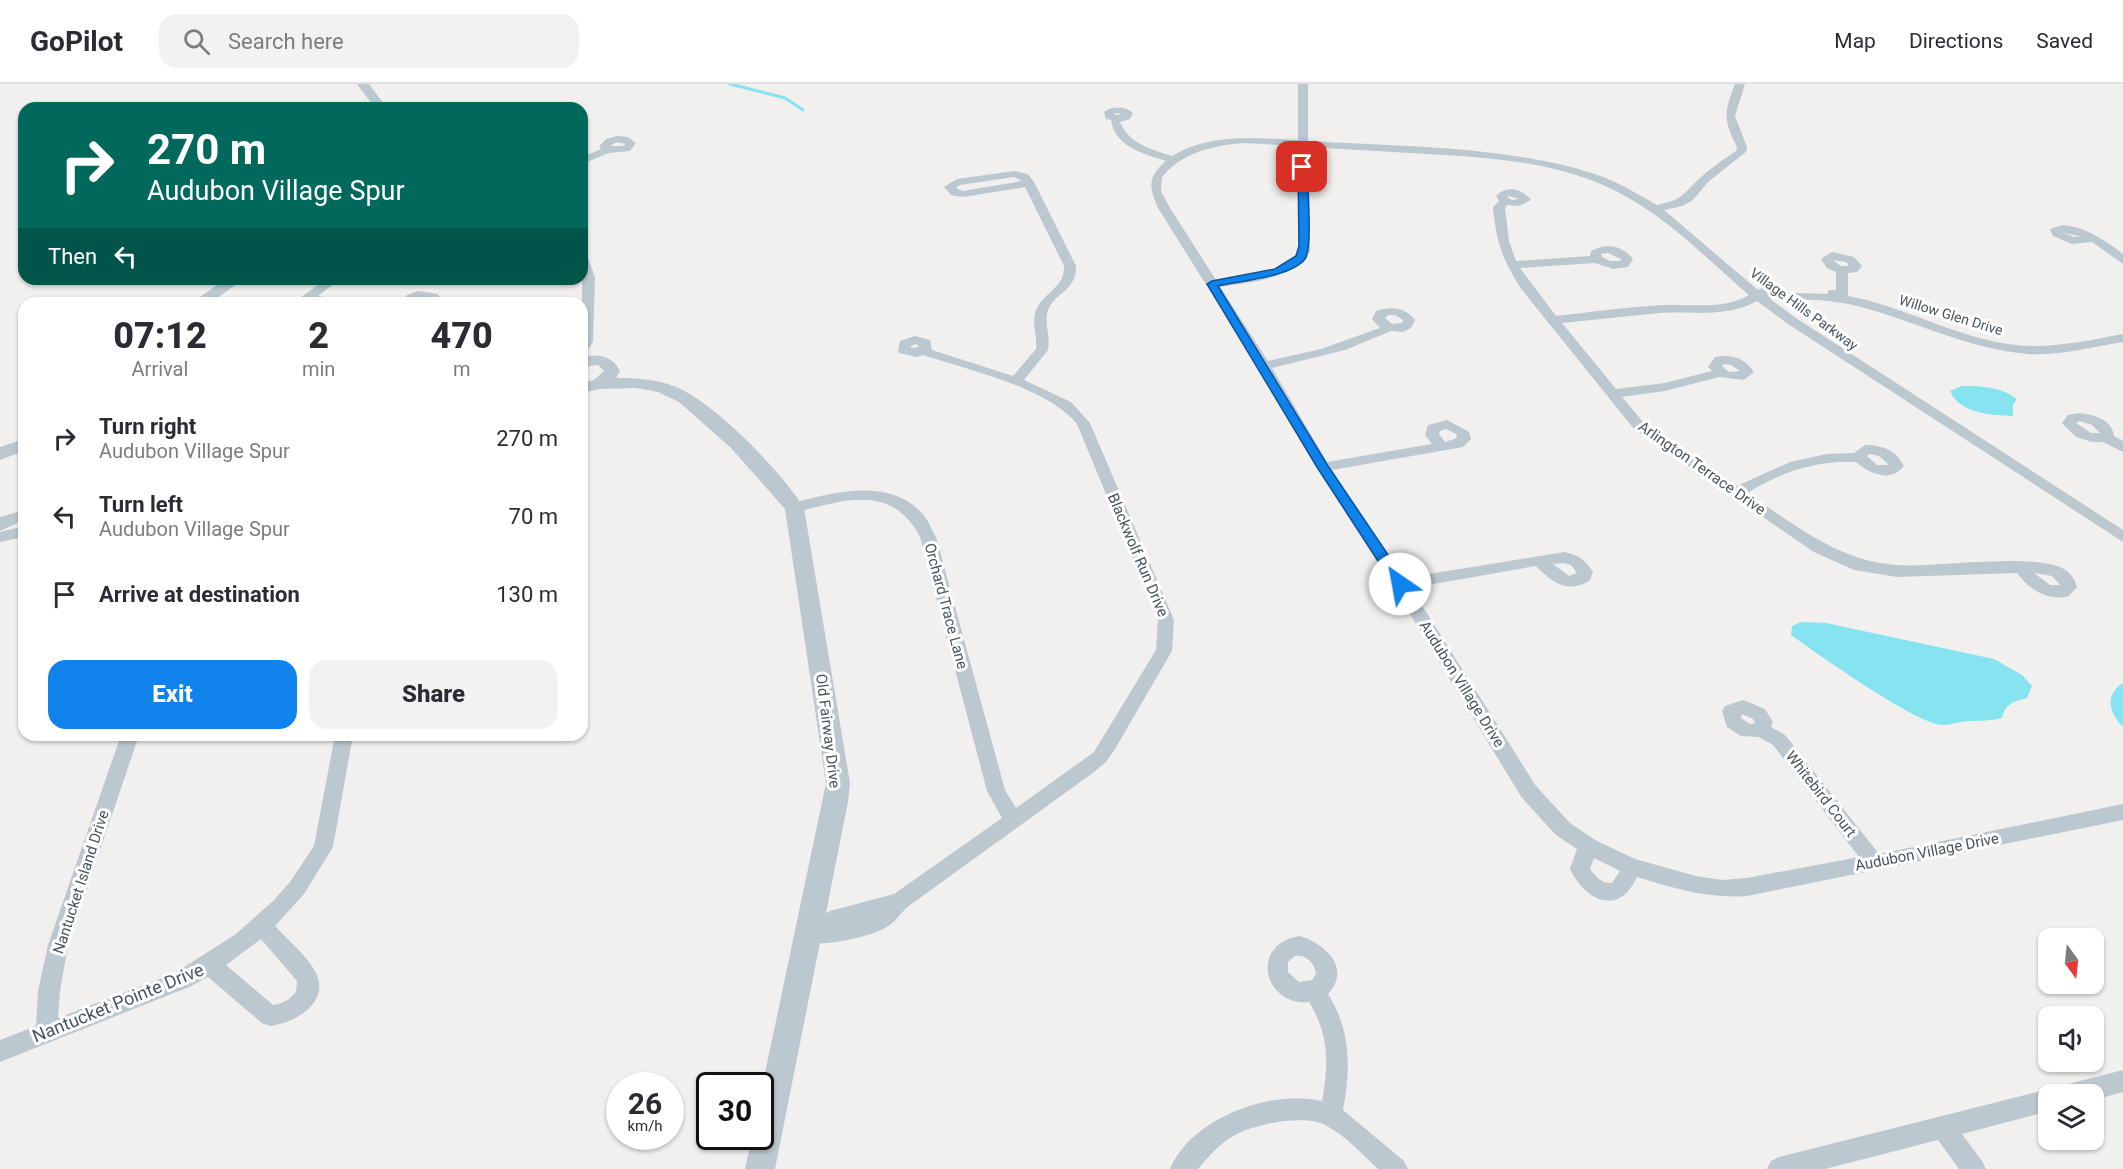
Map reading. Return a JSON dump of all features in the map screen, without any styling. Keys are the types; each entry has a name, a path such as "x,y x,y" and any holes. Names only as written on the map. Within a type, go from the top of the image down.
{"street":[{"path":"363,84 376,102"},
{"path":"1212,284 1278,272 1301,258 1304,246 1302,143 1304,84"},
{"path":"1655,210 1689,198 1704,180 1741,152 1743,147 1731,129 1729,117 1740,84"},
{"path":"1116,119 1115,124 1125,140 1140,149 1173,160 1198,148 1227,141 1302,143"},
{"name":"Village Hills Parkway","path":"1302,143 1513,158 1574,171 1627,192 1655,210 1754,296 2123,537"},
{"path":"588,158 607,150"},
{"name":"Audubon Village Drive","path":"1173,160 1157,177 1158,197 1264,366 1323,467 1400,584 1529,792 1563,829 1588,846 1631,867 1696,885 1722,889 1748,887 1875,863 2123,812"},
{"path":"1015,382 1042,350 1044,344 1041,313 1046,302 1062,290 1069,280 1071,271 1027,177 1014,174 957,182 949,188 955,193 963,194 1019,186 1028,182"},
{"name":"Arlington Terrace Drive","path":"1506,201 1499,207 1500,228 1503,248 1511,265 1552,320 1639,426 1819,548 1860,566 1897,571 2022,569"},
{"path":"2092,239 2072,241 2056,232 2063,228 2078,231 2092,239 2123,260"},
{"path":"1511,265 1597,259"},
{"path":"1842,270 1842,298"},
{"path":"588,272 588,297"},
{"path":"208,297 227,285"},
{"path":"308,297 325,285"},
{"name":"Willow Glen Drive","path":"1754,296 1767,290 1783,288 1832,293 1955,335 2008,349 2045,351 2123,338"},
{"path":"414,297 424,294 434,297"},
{"path":"1552,320 1663,309 1699,310 1744,303 1754,296"},
{"name":"Willow Glen Drive","path":"1754,296 1842,298"},
{"path":"1792,321 1799,309 1806,303 1824,298"},
{"path":"1264,366 1303,359 1334,350 1384,331 1388,327"},
{"path":"588,346 594,347 594,354 608,366 606,380 599,384"},
{"name":"Blackwolf Run Drive","path":"808,934 837,918 899,902 1100,757 1164,651 1168,632 1166,620 1083,423 1072,410 1063,403 1015,382 923,351"},
{"name":"Old Fairway Drive","path":"588,363 608,366 650,379 658,386 693,402 779,488 794,508 837,783 760,1169"},
{"path":"1612,394 1665,387 1720,373"},
{"name":"Old Fairway Drive","path":"588,387 629,383 658,386"},
{"path":"1323,467 1458,444 1464,439 1462,432 1453,426 1442,425 1433,428 1432,435 1441,446"},
{"path":"2105,437 2123,447"},
{"path":"1736,493 1763,476 1795,466 1828,458 1860,458"},
{"name":"Orchard Trace Lane","path":"794,508 838,497 867,494 902,504 920,518 931,548 996,792 1013,821"},
{"path":"0,526 18,517"},
{"path":"0,537 18,534"},
{"path":"1400,584 1558,556 1577,561 1585,572 1584,576 1572,582 1559,579 1540,560"},
{"name":"Whitebird Court","path":"1761,729 1779,740 1875,863"},
{"name":"Nantucket Island Drive","path":"46,1033 49,990 58,945 128,741"},
{"name":"Nantucket Pointe Drive","path":"0,1051 182,980 210,965 237,946 305,877 322,848 343,741"},
{"path":"1588,846 1580,863 1580,869 1587,882 1595,888 1610,892 1617,890 1622,886 1631,867"},
{"path":"210,965 270,1016 287,1013 297,1006 308,991 307,977 261,924"},
{"path":"1315,992 1328,1012 1338,1046 1339,1067 1331,1115"},
{"path":"2104,1086 2123,1081"},
{"path":"1779,1169 2038,1103"},
{"path":"1182,1169 1218,1132 1236,1123 1282,1111 1308,1110 1331,1115 1396,1169"},
{"path":"1943,1128 1974,1169"}],"water":[{"path":"1962,386 1991,388 2011,395 2017,399 2013,405 2013,416 1995,415 1969,409 1955,399 1950,391"},
{"path":"1801,622 1826,623 1994,659 2022,675 2032,686 2027,698 2011,704 2005,709 2002,718 1944,725 1929,722 1889,701 1791,635 1792,626"},
{"path":"2123,683 2123,727 2114,716 2111,699 2113,693"}],"waterway":[{"path":"730,84 785,98 803,110"}],"route":[{"path":"1302,167 1304,252 1301,258 1278,272 1212,284 1264,366 1323,467 1400,584"}]}
